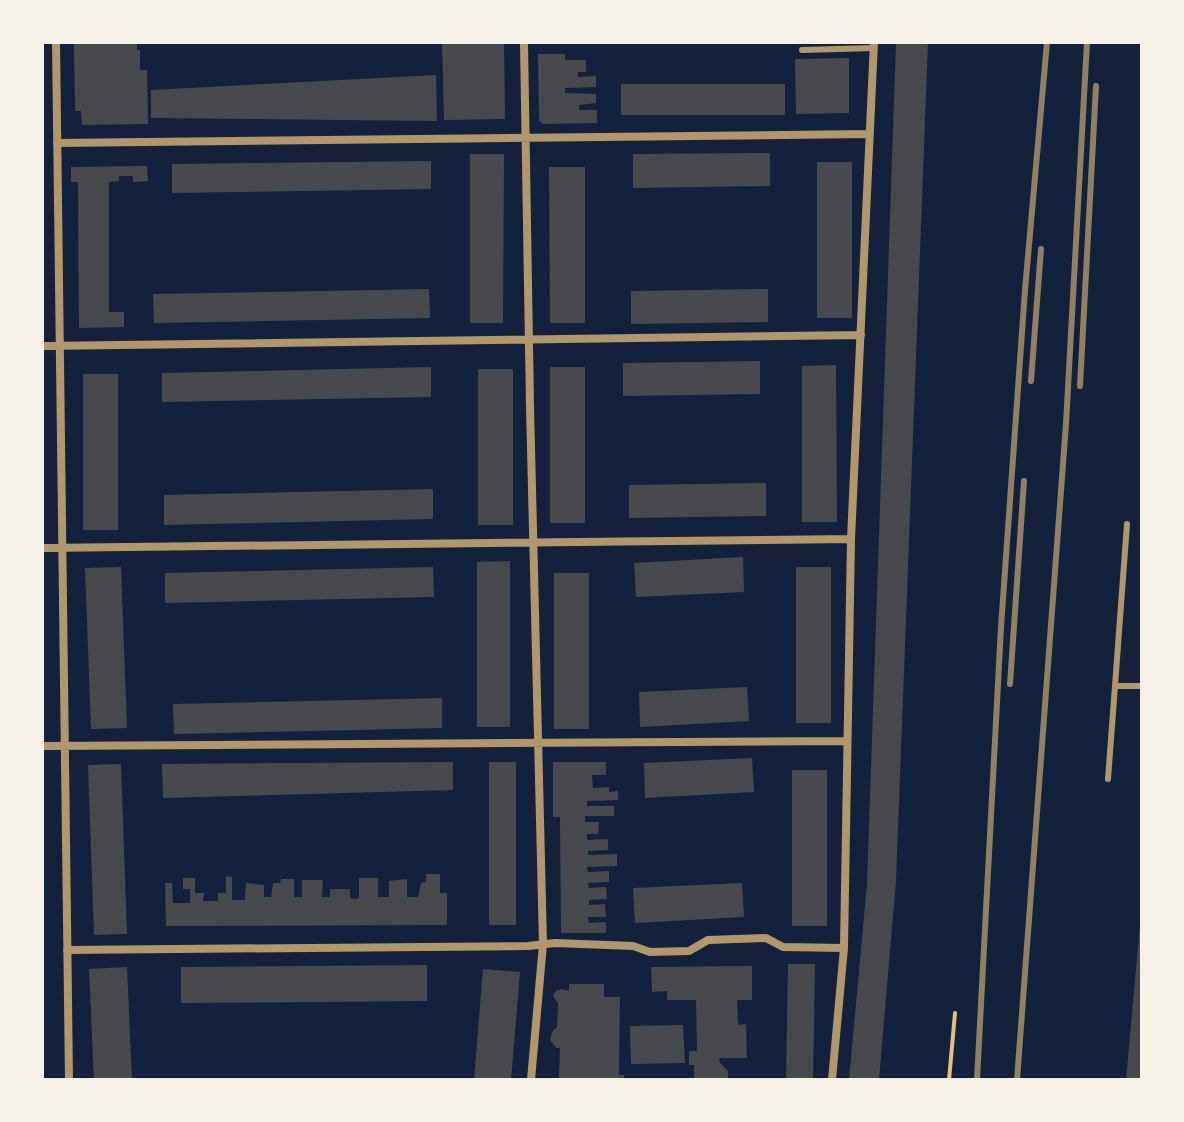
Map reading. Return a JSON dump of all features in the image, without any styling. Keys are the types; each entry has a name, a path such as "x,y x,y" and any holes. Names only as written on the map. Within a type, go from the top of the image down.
{"street":[{"path":"56,42 69,1080"},
{"path":"524,42 543,944 531,1080"},
{"path":"832,1080 844,948 851,539 874,45"},
{"path":"57,143 869,134"},
{"path":"42,346 861,335"},
{"path":"42,548 851,539"},
{"path":"42,746 846,741"},
{"path":"67,950 543,944 633,946 650,952 689,951 708,940 766,938 783,947 844,948"}],"lane":[{"path":"802,50 874,45"},
{"path":"1108,779 1127,524"},
{"path":"1115,686 1142,686"}],"path":[{"path":"949,1080 955,1013"}],"building":[{"path":"74,42 137,42 140,70 147,70 148,124 82,125 81,111 75,111"},
{"path":"442,42 504,42 505,119 444,120"},
{"path":"928,42 896,881 879,1080 849,1080 867,884 896,43"},
{"path":"538,54 565,54 565,60 586,60 586,72 578,72 578,77 596,76 596,87 565,88 565,93 596,94 596,103 579,105 579,110 597,110 597,123 543,124 539,120"},
{"path":"849,58 849,113 796,114 795,59"},
{"path":"436,75 437,121 151,118 151,90"},
{"path":"621,84 785,84 785,115 621,115"},
{"path":"770,153 770,186 633,188 633,154"},
{"path":"470,154 504,154 503,323 470,323"},
{"path":"431,161 431,189 172,193 172,164"},
{"path":"817,162 852,162 852,318 817,318"},
{"path":"147,166 148,181 133,182 133,176 119,176 119,181 109,182 109,312 124,312 124,327 79,328 78,182 71,182 71,167"},
{"path":"549,167 585,167 585,323 550,323"},
{"path":"429,289 430,318 154,323 153,294"},
{"path":"768,289 768,322 631,324 631,291"},
{"path":"760,361 760,394 623,396 623,363"},
{"path":"836,365 837,522 802,522 802,366"},
{"path":"431,367 431,397 162,402 162,373"},
{"path":"550,367 585,367 585,523 550,523"},
{"path":"478,369 513,369 513,525 478,525"},
{"path":"83,374 118,374 118,530 83,530"},
{"path":"766,483 766,516 629,518 629,485"},
{"path":"433,489 433,519 164,525 164,495"},
{"path":"743,557 744,592 636,597 634,563"},
{"path":"510,561 510,727 477,727 477,562"},
{"path":"121,567 127,728 91,729 85,568"},
{"path":"433,567 434,597 165,603 165,573"},
{"path":"796,567 831,567 831,723 796,723"},
{"path":"554,573 589,573 589,729 554,729"},
{"path":"747,687 749,721 640,727 639,692"},
{"path":"442,698 442,728 174,734 173,704"},
{"path":"752,758 754,792 645,798 644,763"},
{"path":"453,762 453,790 163,798 162,764"},
{"path":"489,762 516,762 516,925 489,925"},
{"path":"553,762 606,762 606,775 592,775 593,788 609,787 609,792 618,791 618,800 587,801 587,806 614,806 614,816 585,816 585,822 599,822 598,834 587,834 587,840 608,839 608,850 588,851 588,855 617,854 617,866 587,867 588,872 609,871 609,882 588,883 589,888 606,887 607,899 589,900 589,905 605,904 606,917 588,917 589,923 606,922 606,933 561,933 560,817 553,817"},
{"path":"121,764 127,934 94,935 88,765"},
{"path":"792,770 827,770 827,926 792,926"},
{"path":"426,874 440,874 440,893 447,893 447,925 166,926 165,883 172,883 173,903 190,903 190,889 183,889 183,878 195,878 195,893 204,893 203,901 218,901 218,893 226,893 226,876 232,877 232,900 245,900 246,883 264,885 264,897 271,897 273,883 280,883 281,879 294,879 294,897 302,897 302,880 323,880 322,897 330,897 330,889 350,889 350,898 354,899 359,898 359,878 378,878 378,897 389,897 389,881 407,879 407,897 418,897 421,883 426,882"},
{"path":"742,883 744,917 635,923 633,888"},
{"path":"1140,925 1142,1080 1126,1080"},
{"path":"788,964 815,964 813,1080 786,1080"},
{"path":"427,965 427,1001 181,1003 181,967"},
{"path":"752,966 752,1000 737,1000 738,1025 746,1024 747,1058 719,1058 728,1071 728,1080 694,1080 694,1065 689,1065 689,1051 697,1051 696,1000 667,1000 667,991 652,992 651,967"},
{"path":"127,967 132,1080 94,1080 89,969"},
{"path":"483,969 520,972 511,1080 474,1080"},
{"path":"569,984 604,984 604,997 620,997 619,1075 624,1075 624,1080 559,1080 560,1048 556,1048 550,1040 557,1027 558,1003 553,996 562,989 569,991"},
{"path":"683,1025 685,1063 631,1064 630,1026"}],"railway":[{"path":"977,1080 1001,627 1025,290 1047,42"},
{"path":"1017,1080 1066,424 1087,42"},
{"path":"1080,386 1096,86"},
{"path":"1031,381 1041,249"},
{"path":"1010,684 1024,481"}]}
